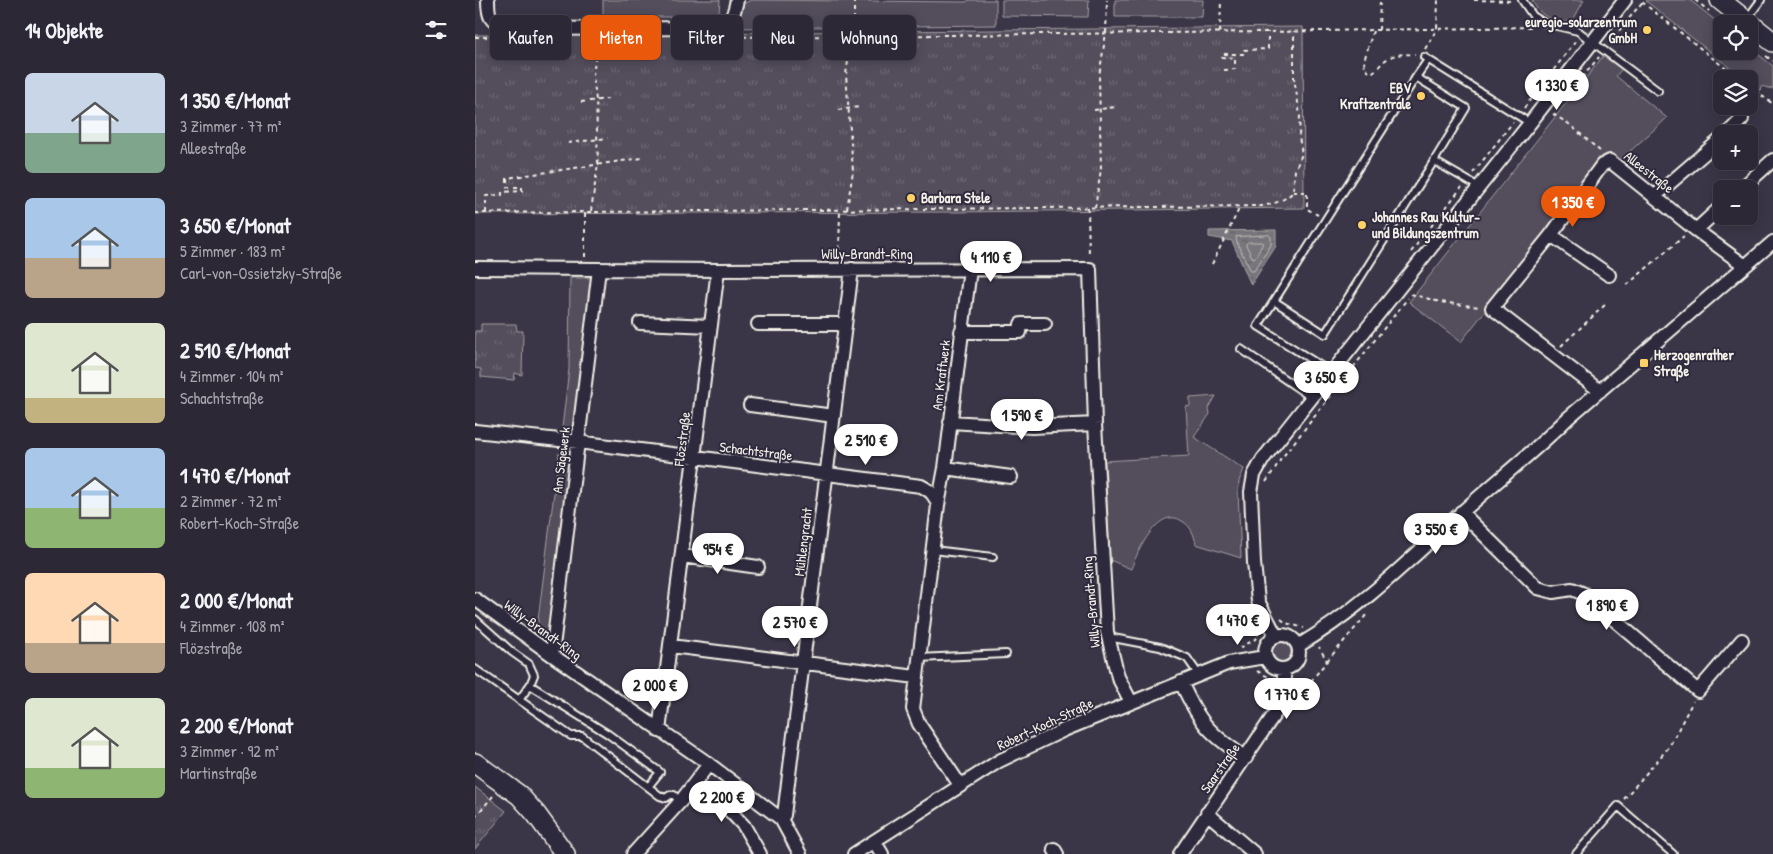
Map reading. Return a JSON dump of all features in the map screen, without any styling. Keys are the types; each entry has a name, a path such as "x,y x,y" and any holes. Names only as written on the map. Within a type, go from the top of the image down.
{"main road":[{"path":"1720,0 1740,15"},
{"path":"1758,30 1773,42"},
{"path":"475,764 519,795 536,814 565,854"}],"street":[{"path":"488,0 488,13 494,23 505,29 717,28 728,23 734,15 737,0"},
{"path":"1276,636 1258,601 1254,563 1251,492 1254,475 1263,459 1530,123 1599,46 1625,0"},
{"path":"1737,125 1742,120"},
{"path":"1655,196 1713,146"},
{"path":"1751,180 1773,160"},
{"name":"Alleestraße","path":"1491,308 1551,235 1602,166 1610,161 1744,265"},
{"path":"1695,228 1713,213"},
{"path":"1551,235 1609,275"},
{"path":"1298,646 1366,599 1461,512 1540,446 1568,418 1773,242"},
{"name":"Willy-Brandt-Ring","path":"475,268 718,270 1090,269 1104,606 1108,637 1118,677 1131,702"},
{"name":"Am Sägewerk","path":"552,655 599,269"},
{"name":"Mühlengracht","path":"781,819 784,815 845,324 846,269"},
{"name":"Am Kraftwerk","path":"938,505 945,468 970,269"},
{"name":"Flözstraße","path":"659,731 718,270"},
{"path":"1491,308 1600,391"},
{"path":"640,323 711,326"},
{"path":"757,324 845,324"},
{"name":"Am Kraftwerk","path":"961,332 1020,332 1021,324 1045,324"},
{"path":"750,405 834,416"},
{"name":"Am Kraftwerk","path":"950,422 1032,427 1095,424"},
{"name":"Schachtstraße","path":"475,431 578,442 921,486 930,490 936,498 938,505"},
{"path":"945,468 1011,477"},
{"path":"938,505 913,709 915,717 960,785"},
{"path":"1461,512 1538,588 1553,592 1572,590 1584,594 1699,691 1742,640"},
{"path":"682,556 758,567"},
{"name":"Willy-Brandt-Ring","path":"475,599 659,731 709,764 781,819 800,854"},
{"path":"1285,635 1293,639 1298,646 1297,661 1291,667 1276,669 1269,664 1265,657 1265,649 1269,641 1276,636 1285,635"},
{"path":"671,646 916,677"},
{"name":"Robert-Koch-Straße","path":"854,854 960,785 999,761 1031,745 1229,663 1265,657"},
{"name":"Saarstraße","path":"1180,854 1284,700 1284,669"},
{"path":"1181,682 1201,722 1221,742 1246,758"},
{"path":"633,854 680,802 709,764"},
{"path":"694,784 728,809 744,826 760,854"},
{"path":"1207,813 1255,854"},
{"path":"874,841 882,854"}],"lane":[{"path":"1750,15 1761,0"},
{"path":"1523,1 1533,16 1544,23 1578,31 1658,91"},
{"path":"1332,373 1258,326 1417,77 1426,59 1530,123"},
{"path":"1274,301 1325,334 1434,161 1465,108 1417,77"},
{"path":"1434,161 1479,187"},
{"path":"1241,349 1312,398"},
{"path":"933,550 993,557"},
{"path":"475,619 512,652 529,664 534,675 530,685 519,700"},
{"path":"1108,637 1159,647 1187,658 1199,675"},
{"path":"918,658 1006,654"},
{"path":"475,669 571,736 582,736 660,796 665,798 674,795 680,802"},
{"path":"530,685 608,734 660,772 648,787"},
{"path":"1576,854 1618,806 1673,854"}],"path":[{"path":"853,0 853,15"},
{"path":"1095,208 1101,169 1099,76 1106,33 1107,0"},
{"path":"1220,32 1221,0"},
{"path":"1379,30 1380,0"},
{"path":"1373,30 1364,61 1365,68 1370,73 1395,54 1421,56 1437,29 1438,0"},
{"path":"1474,0 1523,1"},
{"path":"1570,92 1599,46 1643,1 1728,70"},
{"path":"916,35 1437,29 1534,27 1544,23"},
{"path":"475,213 1263,206 1280,202 1293,192 1295,170 1302,154 1299,138 1300,115 1294,78 1294,31"},
{"path":"1224,70 1235,69 1235,58 1222,57 1221,54 1244,54 1244,50 1268,49 1268,32"},
{"path":"743,37 823,35"},
{"path":"475,37 490,37"},
{"path":"591,212 598,164 597,100 593,74 595,60"},
{"path":"847,210 853,171 846,74 849,60"},
{"path":"1758,93 1773,104"},
{"path":"581,102 608,99"},
{"path":"838,110 859,107"},
{"path":"1094,110 1115,107"},
{"path":"1553,114 1569,124 1610,161"},
{"path":"568,143 608,138"},
{"path":"486,212 486,196 502,195 501,192 522,191 522,187 507,187 507,178 642,158"},
{"path":"1293,192 1307,192 1307,208 1327,220"},
{"path":"1212,264 1240,207"},
{"path":"1089,208 1090,269"},
{"path":"840,210 846,269"},
{"path":"585,212 585,269"},
{"path":"1627,285 1695,228"},
{"path":"1263,488 1281,459 1411,294 1440,302 1491,308"},
{"path":"1552,355 1605,305"},
{"path":"1248,659 1249,669 1261,672 1274,685 1301,688 1311,681 1371,610"},
{"path":"1278,616 1286,623 1307,629 1327,661"},
{"path":"1618,806 1669,747 1699,691"},
{"path":"475,817 504,783"}],"green space":[{"path":"603,0 720,0 719,13 716,15 671,15 671,17 661,17 661,15 603,15"},
{"path":"751,0 966,2 969,0 996,0 996,25 916,26 916,15 823,15 823,27 813,27 813,15 753,15 753,28 743,28 743,15 740,15 743,4"},
{"path":"1002,0 1089,0 1088,17 1002,16"},
{"path":"1115,0 1203,0 1202,17 1115,17"},
{"path":"1532,0 1584,0 1572,22 1554,20 1548,17 1539,11"},
{"path":"1690,0 1713,19 1713,54 1646,1"},
{"path":"1303,27 1304,208 475,214 475,35 490,35 490,60 571,60 571,34 581,34 581,60 661,60 661,33 671,33 671,60 743,60 743,32 753,32 753,60 813,60 813,32 823,32 823,60 916,60 916,31"},
{"path":"1758,54 1773,66 1773,89 1761,86 1760,91 1758,89 1758,70 1733,70 1720,60 1758,60"},
{"path":"1604,55 1622,69 1616,76 1667,118 1619,161 1602,160 1461,342 1409,302"},
{"path":"570,278 594,278 575,429 562,428 569,369"},
{"path":"481,324 516,324 517,331 523,331 522,375 515,373 514,380 481,377 481,369 475,368 475,331 481,331"},
{"path":"1216,396 1209,408 1210,414 1194,437 1244,469 1239,481 1238,491 1241,558 1196,544 1188,525 1173,518 1157,525 1150,533 1138,552 1131,569 1110,560 1105,461 1189,456 1186,407 1190,406 1190,398"},
{"path":"559,453 572,455 549,637 537,628"},
{"path":"1281,642 1288,645 1291,652 1288,659 1281,662 1274,659 1271,652 1274,645"},
{"path":"475,787 506,811 475,849"}],"water":[{"path":"1276,230 1276,246 1251,285 1232,241 1209,237 1209,231"}],"place":[{"name":"euregio-solarzentrum GmbH","path":"1647,30"},
{"name":"EBV Kraftzentrale","path":"1421,96"},
{"name":"Barbara Stele","path":"911,198"},
{"name":"Johannes Rau Kultur- und Bildungszentrum","path":"1362,225"},
{"name":"Herzogenrather Straße","path":"1644,363"}]}
